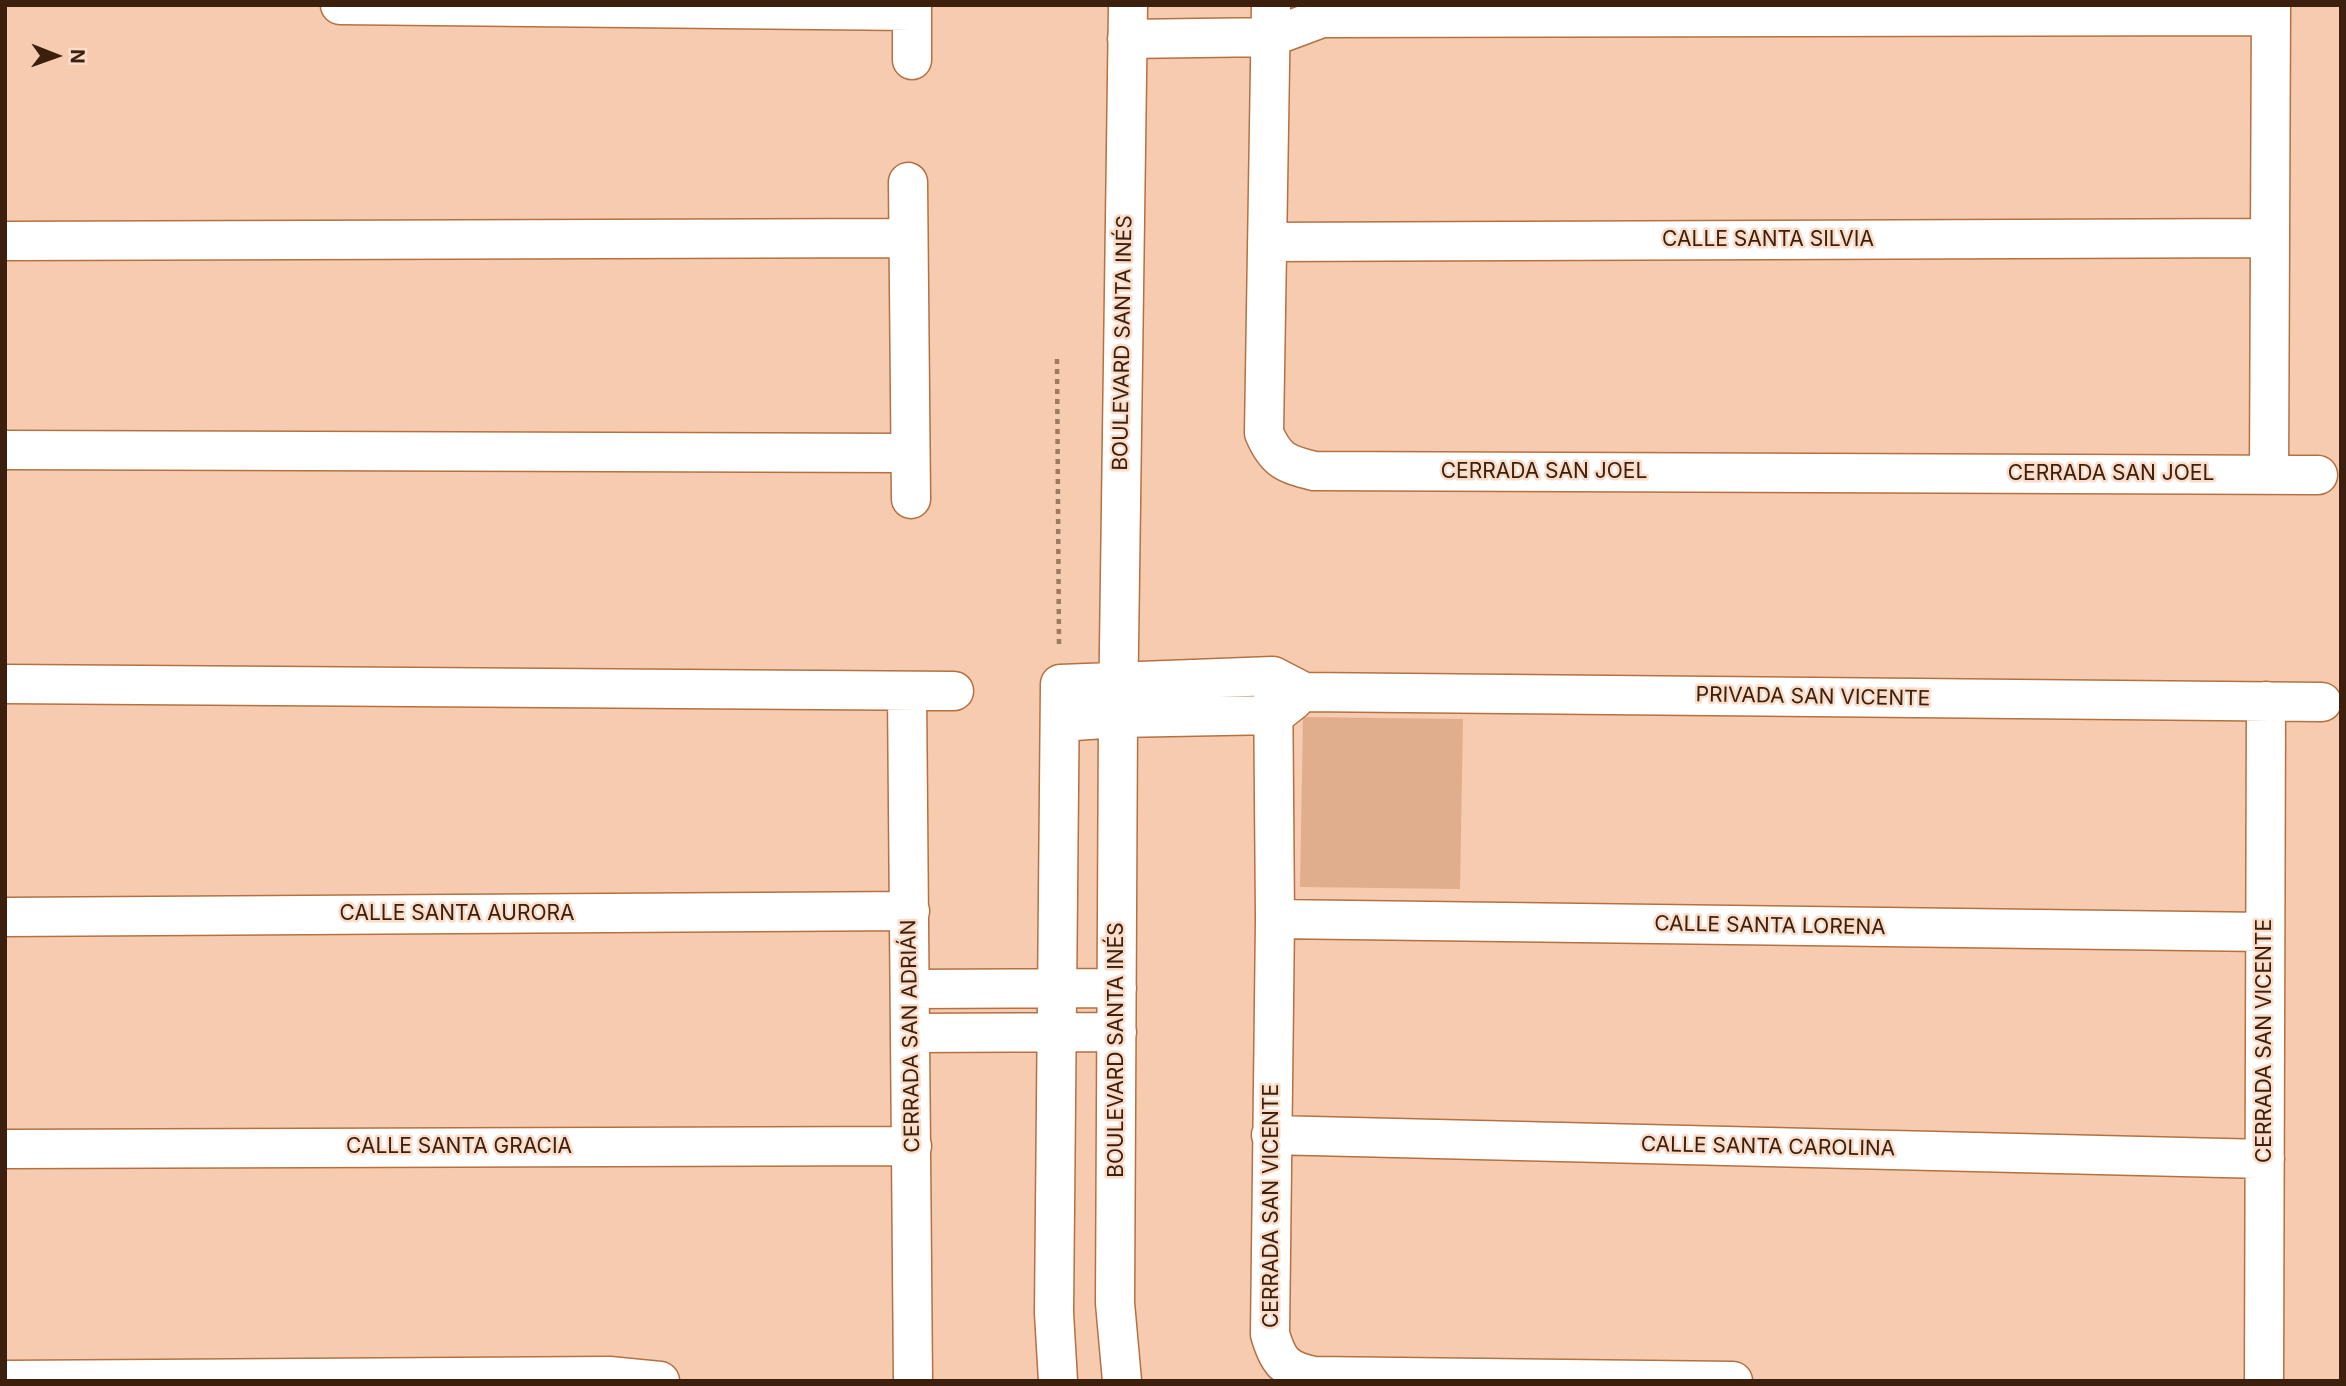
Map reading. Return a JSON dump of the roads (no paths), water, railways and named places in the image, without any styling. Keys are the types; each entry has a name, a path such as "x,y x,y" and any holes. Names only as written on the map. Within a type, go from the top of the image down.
{"street":[{"path":"340,5 912,8 912,60"},
{"path":"1127,22 1289,16 2271,11 2269,475"},
{"name":"CERRADA SAN JOEL","path":"1289,16 1266,242 1264,433 1272,450 1287,464 1314,471 2318,475"},
{"name":"BOULEVARD SANTA INÉS","path":"1122,1381 1115,1303 1118,700 1127,22"},
{"path":"908,182 911,499"},
{"path":"5,241 908,238"},
{"name":"CALLE SANTA SILVIA","path":"1266,242 2270,238"},
{"path":"5,450 910,453"},
{"path":"5,684 954,691"},
{"path":"1058,1381 1054,1313 1060,684 1118,700"},
{"name":"CERRADA SAN ADRIÁN","path":"907,692 913,1381"},
{"name":"PRIVADA SAN VICENTE","path":"1118,700 1284,694 2322,702"},
{"name":"CERRADA SAN VICENTE","path":"1284,694 1275,919 1270,1334 1274,1349 1283,1363 1296,1373 1314,1376 1733,1381"},
{"path":"1060,722 1118,700"},
{"name":"CERRADA SAN VICENTE","path":"2264,1381 2266,701"},
{"name":"CALLE SANTA AURORA","path":"5,917 910,911"},
{"name":"CALLE SANTA LORENA","path":"1275,919 2265,932"},
{"path":"911,989 1117,988"},
{"path":"911,1033 1117,1032"},
{"name":"CALLE SANTA CAROLINA","path":"1271,1135 2264,1159"},
{"name":"CALLE SANTA GRACIA","path":"5,1149 912,1146"},
{"path":"5,1380 609,1376 660,1381"}]}
